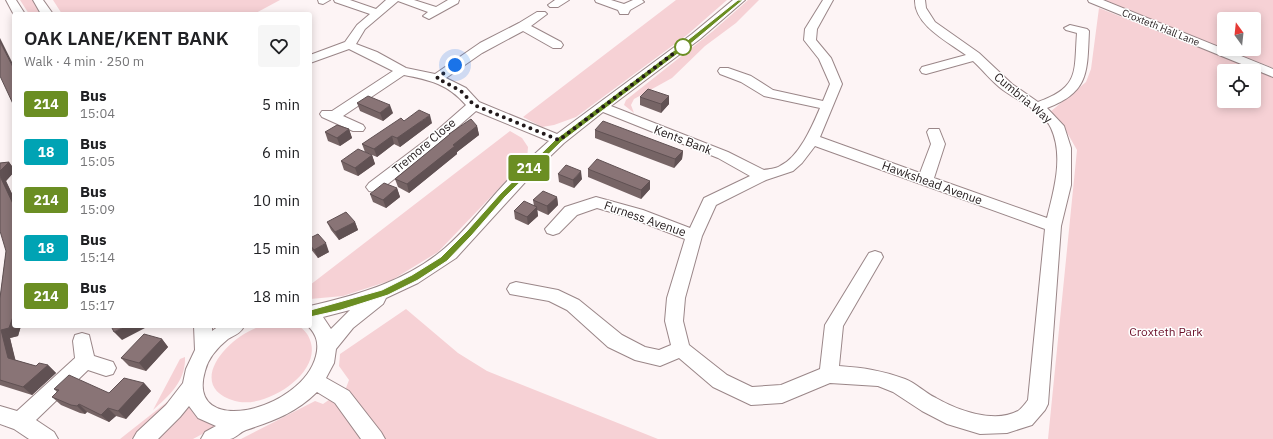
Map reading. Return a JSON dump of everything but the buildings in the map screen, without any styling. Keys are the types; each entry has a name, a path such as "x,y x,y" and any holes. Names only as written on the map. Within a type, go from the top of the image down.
{"street":[{"path":"11,0 18,12"},
{"path":"38,0 46,12"},
{"path":"339,0 378,13"},
{"path":"312,58 349,45 361,27 394,0"},
{"path":"403,0 437,12"},
{"path":"600,0 624,10 638,2"},
{"path":"312,313 385,293 415,278 444,259 470,233 502,196 559,140 686,44 740,0"},
{"path":"828,0 811,29 810,40 825,58 836,84 828,106 811,140 802,154 787,169 763,176 710,202 694,236 693,244 676,298 674,321 681,349 720,381 751,396 782,394 829,374 834,325 875,257"},
{"name":"Cumbria Way","path":"829,374 878,378 900,386 929,405 954,417 980,425 1007,424 1025,418 1038,404 1053,226 1063,185 1064,148 1057,126 1037,107 1007,87 975,56 931,24 920,8 920,0"},
{"name":"Croxteth Hall Lane","path":"1093,0 1273,73"},
{"path":"426,18 454,1"},
{"path":"437,78 475,52 524,27 541,14"},
{"path":"524,27 558,46"},
{"path":"1037,107 1056,100 1072,87 1080,75 1083,31 1070,28"},
{"path":"349,45 402,71 437,78 461,91 474,105 559,140"},
{"path":"926,70 975,56"},
{"path":"358,128 329,114 402,71"},
{"path":"724,71 757,84 769,92 828,106"},
{"name":"Tremore Close","path":"374,187 431,143 474,105"},
{"name":"Kents Bank","path":"602,107 723,155 763,176"},
{"path":"925,181 938,144 934,132"},
{"name":"Hawkshead Avenue","path":"811,140 1053,226"},
{"name":"Furness Avenue","path":"553,229 572,211 596,202 637,214 694,236"},
{"path":"516,289 552,295 573,305 615,341 642,354 660,358 681,349"},
{"path":"328,345 347,323 385,293"},
{"path":"212,439 242,421 269,414 291,402 313,382 325,363 328,345 325,332 312,319"},
{"path":"203,328 204,350"},
{"path":"232,328 204,350 196,367 192,386 195,400 207,413 226,420 242,421"},
{"path":"82,340 85,361"},
{"path":"85,361 106,368"},
{"path":"20,421 85,361"},
{"path":"313,382 342,397 374,439"},
{"path":"144,439 173,411 192,386"},
{"path":"0,415 20,421 47,439"}],"green space":[{"path":"20,0 33,0 41,12 28,12"},
{"path":"53,0 280,0 258,12 61,12"},
{"path":"676,0 727,0 687,35 576,117 554,125 542,127 523,117"},
{"path":"748,0 759,0 736,23 705,46 672,78 634,99 631,105 634,113 624,105 626,100 713,31"},
{"path":"1102,0 1273,0 1273,68 1243,56 1261,56 1261,12 1217,12 1217,46"},
{"name":"Croxteth Park","path":"1099,8 1240,64 1217,64 1217,108 1261,108 1261,72 1273,77 1273,439 1048,439 1077,150 1061,122 1050,112 1086,82 1091,69"},
{"path":"510,131 522,138 528,147 527,159 438,252 392,280 343,296 312,299 312,283"},
{"path":"406,309 458,353 487,371 658,439 241,439 315,401 323,404 346,388 349,380 339,366 340,354"},
{"path":"257,328 301,328 307,334 310,340 312,352 308,365 300,376 289,386 261,400 247,402 235,401 220,394 213,384 212,373 217,361 225,349 249,331"},
{"path":"185,357 185,366 180,381 165,399 153,410 180,359"},
{"path":"167,402 170,403 150,425 131,439 120,439"},
{"path":"190,405 219,425 193,439 157,439 172,426"}],"bus line":[{"name":"214","path":"312,313 385,293 415,278 444,259 470,233 502,196 559,140 645,76 721,17 740,0"}],"route":[{"path":"455,65 437,78 461,91 474,105 559,140 686,44 683,47"}]}
